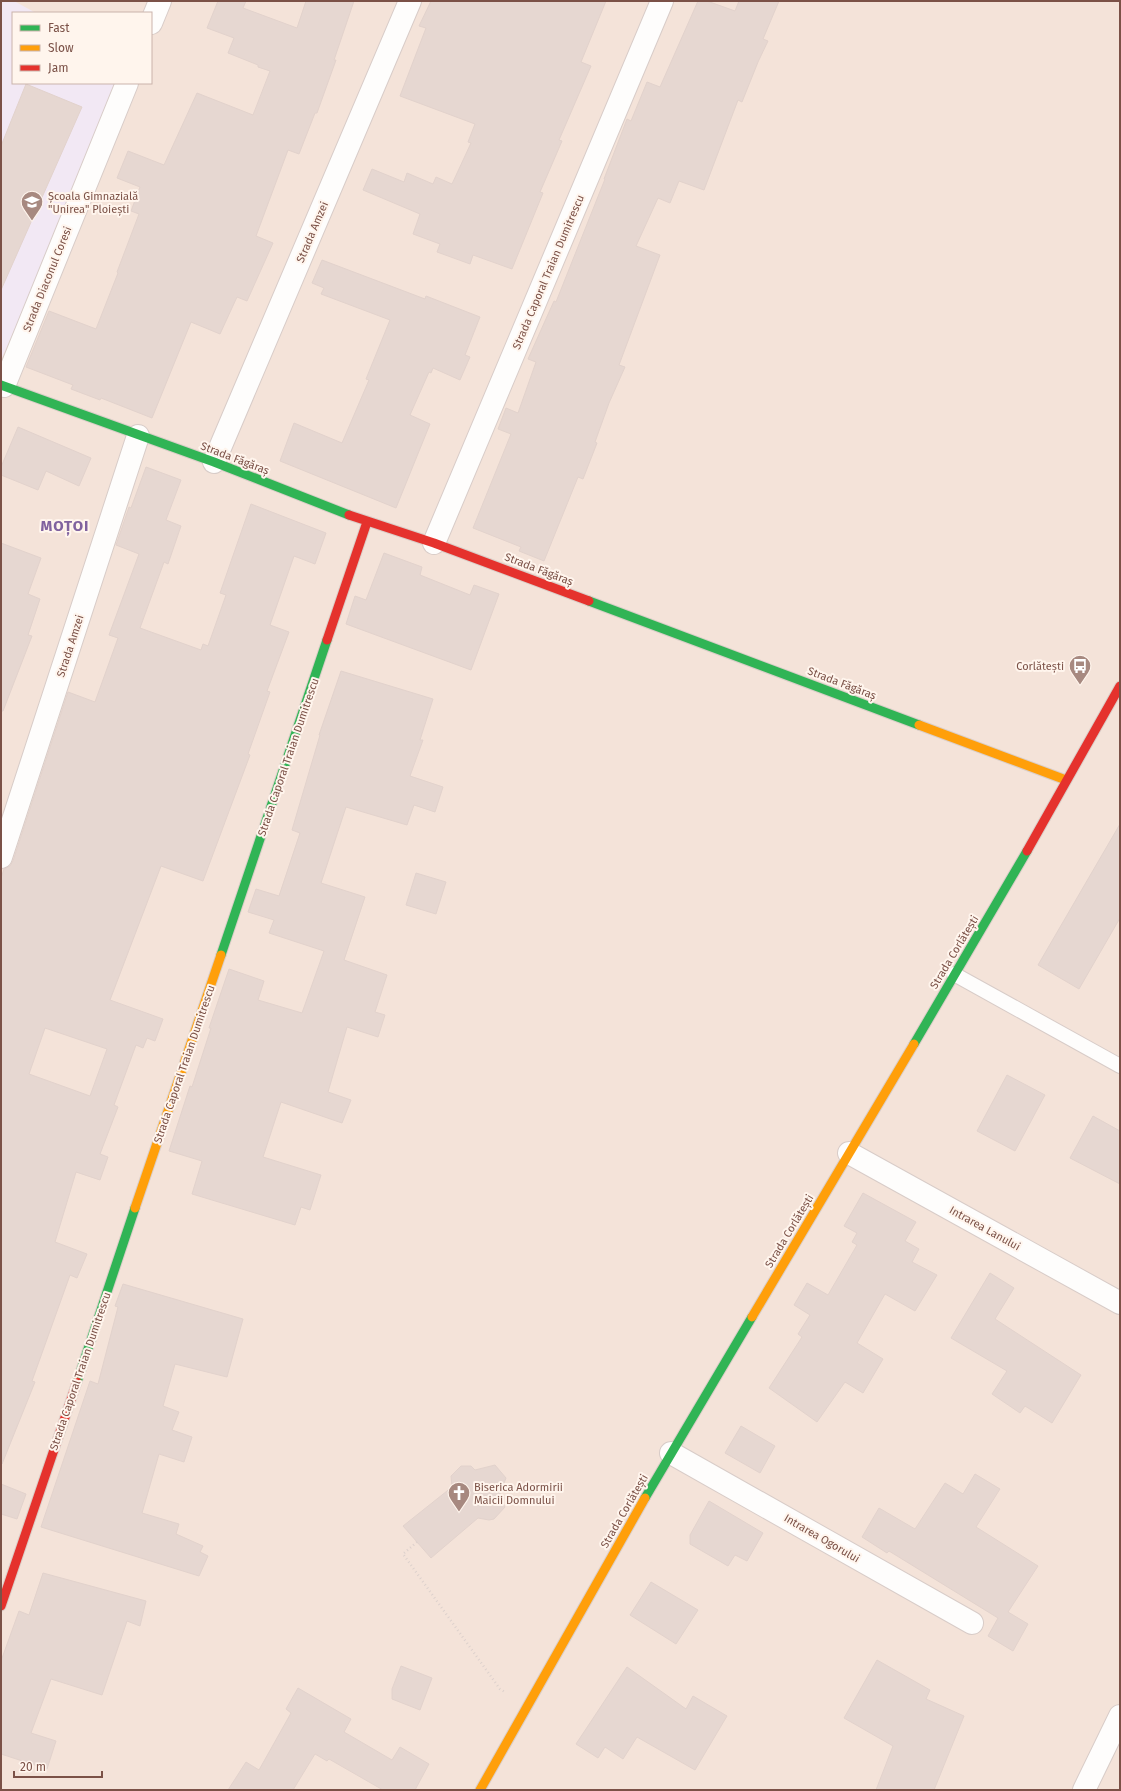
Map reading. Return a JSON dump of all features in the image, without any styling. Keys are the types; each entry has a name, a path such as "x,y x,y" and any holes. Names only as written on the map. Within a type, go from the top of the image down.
{"street":[{"path":"152,21 160,1"},
{"name":"Strada Amzei","path":"214,462 410,1"},
{"name":"Strada Caporal Traian Dumitrescu","path":"434,543 662,1"},
{"name":"Strada Diaconul Coresi","path":"2,386 127,84"},
{"name":"Strada Făgăraș","path":"2,386 214,462 367,522 434,543 1066,780"},
{"name":"Strada Amzei","path":"1,857 138,436"},
{"name":"Strada Caporal Traian Dumitrescu","path":"1,1606 367,522"},
{"name":"Strada Corlătești","path":"480,1790 671,1453 954,974 980,933 1120,686"},
{"name":"Intrarea Lanului","path":"849,1154 1120,1303"},
{"name":"Intrarea Ogorului","path":"671,1453 972,1624"},
{"path":"1084,1790 1120,1716"}],"lane":[{"path":"954,974 1120,1066"}],"path":[{"path":"417,1542 403,1554 500,1689 527,1707"}],"shaded area":[{"path":"1,1 1120,1 1120,1790 1,1790"},
{"name":"Școala Gimnazială \"Unirea\" Ploiești","path":"1,1 14,1 34,12 12,12 12,84 124,84 1,360"}],"building":[{"path":"218,1 246,1 243,8 297,28 306,1 354,1 334,60 336,60 317,113 315,113 299,154 288,150 256,236 273,243 247,301 237,297 220,334 191,322 152,418 101,398 100,400 71,389 73,385 26,367 49,311 96,329 139,214 131,211 140,187 117,178 128,151 164,165 197,93 253,115 270,71 228,53 234,38 207,28"},
{"path":"431,1 606,1 581,62 591,66 559,140 562,141 540,192 543,193 512,269 473,255 470,264 437,252 440,244 413,234 420,214 363,190 372,169 404,182 407,173 433,184 436,177 452,184 471,143 468,142 475,124 400,96 426,28 419,26"},
{"path":"698,1 707,1 735,11 739,1 779,1 763,39 768,41 742,102 738,100 704,190 679,181 670,203 658,198 636,246 660,255 619,365 625,367 609,403 595,442 597,443 583,479 578,477 544,561 519,551 521,547 473,528 511,434 498,429 506,408 518,413 536,362 528,359 554,301 556,302 627,119 631,121 647,82 660,87"},
{"name":"Școala Gimnazială \"Unirea\" Ploiești","path":"26,84 82,107 1,290 1,146"},
{"path":"322,260 425,299 426,296 480,317 465,355 470,357 460,380 433,368 431,373 429,372 410,415 430,424 396,508 280,461 294,423 342,443 369,380 366,379 390,320 321,294 324,288 312,283"},
{"path":"18,427 91,458 79,486 46,471 38,490 1,475 1,467"},
{"path":"146,467 181,480 166,520 181,526 168,564 164,562 140,628 201,650 203,644 208,646 226,595 220,593 251,504 326,533 315,564 294,556 270,625 289,632 267,691 270,692 248,754 250,755 203,881 161,866 110,1000 163,1019 155,1041 147,1038 143,1048 136,1045 114,1105 118,1107 100,1154 108,1157 100,1180 76,1172 55,1242 87,1254 77,1278 70,1275 32,1381 35,1382 2,1464 1,878 4,869 10,866 13,861 68,692 95,702 118,638 109,635 139,554 116,545 129,507 131,508","holes":["45,1028 107,1049 90,1096 29,1074"]},
{"path":"1,543 41,558 28,594 40,599 28,635 32,636 3,711 1,711"},
{"path":"384,553 422,567 420,575 470,595 474,585 499,594 471,670 346,624 355,596 366,600"},
{"path":"341,671 433,699 420,740 423,740 410,776 443,787 435,812 414,805 407,825 346,807 321,883 365,897 344,960 387,975 375,1012 385,1015 378,1037 347,1027 328,1092 351,1100 342,1123 281,1102 263,1157 321,1175 310,1210 301,1207 295,1225 192,1194 202,1161 169,1151 190,1086 192,1087 211,1028 209,1028 229,969 264,981 258,1000 302,1013 324,951 269,933 274,920 248,912 256,889 279,896 300,833 292,830 319,735"},
{"path":"1120,824 1120,918 1079,989 1038,965"},
{"path":"416,873 446,882 436,914 406,905"},
{"path":"1007,1075 1045,1095 1015,1151 977,1131"},
{"path":"1093,1116 1120,1131 1120,1184 1070,1158"},
{"path":"863,1193 916,1222 905,1241 919,1249 912,1262 937,1275 915,1311 885,1294 857,1343 883,1359 863,1393 845,1382 817,1422 769,1388 802,1337 798,1334 810,1315 794,1305 807,1283 828,1295 857,1245 852,1242 857,1233 844,1226"},
{"path":"990,1273 1014,1288 995,1319 1081,1375 1052,1423 1025,1406 1020,1413 992,1394 1007,1371 951,1338"},
{"path":"123,1284 243,1319 227,1377 175,1364 163,1406 179,1412 172,1430 192,1437 184,1462 159,1454 142,1513 179,1524 176,1534 203,1546 200,1552 208,1556 199,1576 41,1527 90,1381 98,1384 118,1307 115,1306"},
{"path":"741,1426 775,1446 760,1473 725,1453"},
{"name":"Biserica Adormirii Maicii Domnului","path":"495,1465 506,1478 499,1496 505,1507 494,1519 489,1520 478,1518 431,1558 403,1526 452,1487 451,1476 461,1466 471,1466 475,1470"},
{"path":"975,1474 1000,1489 976,1527 1038,1566 1008,1612 1028,1624 1013,1651 988,1636 998,1618 889,1551 887,1553 862,1537 879,1508 915,1529 945,1483 963,1494"},
{"path":"1,1484 26,1494 17,1519 1,1514"},
{"path":"709,1501 763,1533 747,1561 735,1555 728,1566 690,1544 690,1535"},
{"path":"43,1573 146,1601 140,1626 127,1621 102,1695 51,1679 31,1733 56,1741 47,1769 1,1754 1,1661 19,1611 29,1615"},
{"path":"651,1582 698,1610 676,1644 630,1615"},
{"path":"877,1660 930,1690 926,1699 964,1716 934,1790 876,1790 893,1746 844,1718"},
{"path":"401,1666 432,1678 420,1710 392,1699 392,1689"},
{"path":"627,1667 686,1709 693,1696 727,1716 695,1770 637,1737 623,1759 605,1747 598,1758 576,1744"},
{"path":"298,1688 351,1719 344,1732 392,1760 400,1747 429,1764 415,1790 383,1790 329,1759 327,1761 315,1754 293,1790 228,1790 246,1762 259,1770 291,1713 286,1709"}],"traffic: fast":[{"path":"1,385 214,462 349,515"},
{"path":"589,601 919,725"},
{"path":"221,955 327,640"},
{"path":"914,1044 1027,851"},
{"path":"77,1382 135,1208"},
{"path":"645,1498 752,1317"}],"traffic: slow":[{"path":"919,725 1066,780"},
{"path":"135,1208 221,955"},
{"path":"752,1317 914,1044"},
{"path":"480,1790 645,1498"}],"traffic: jam":[{"path":"349,515 434,543 589,601"},
{"path":"327,640 367,522"},
{"path":"1027,851 1120,686"},
{"path":"1,1606 77,1382"}],"place":[{"name":"Școala Gimnazială \"Unirea\" Ploiești","path":"32,222"},
{"name":"Corlătești","path":"1080,686"},
{"name":"Biserica Adormirii Maicii Domnului","path":"459,1512"}],"district":[{"name":"MOȚOI","path":"65,526"}]}
